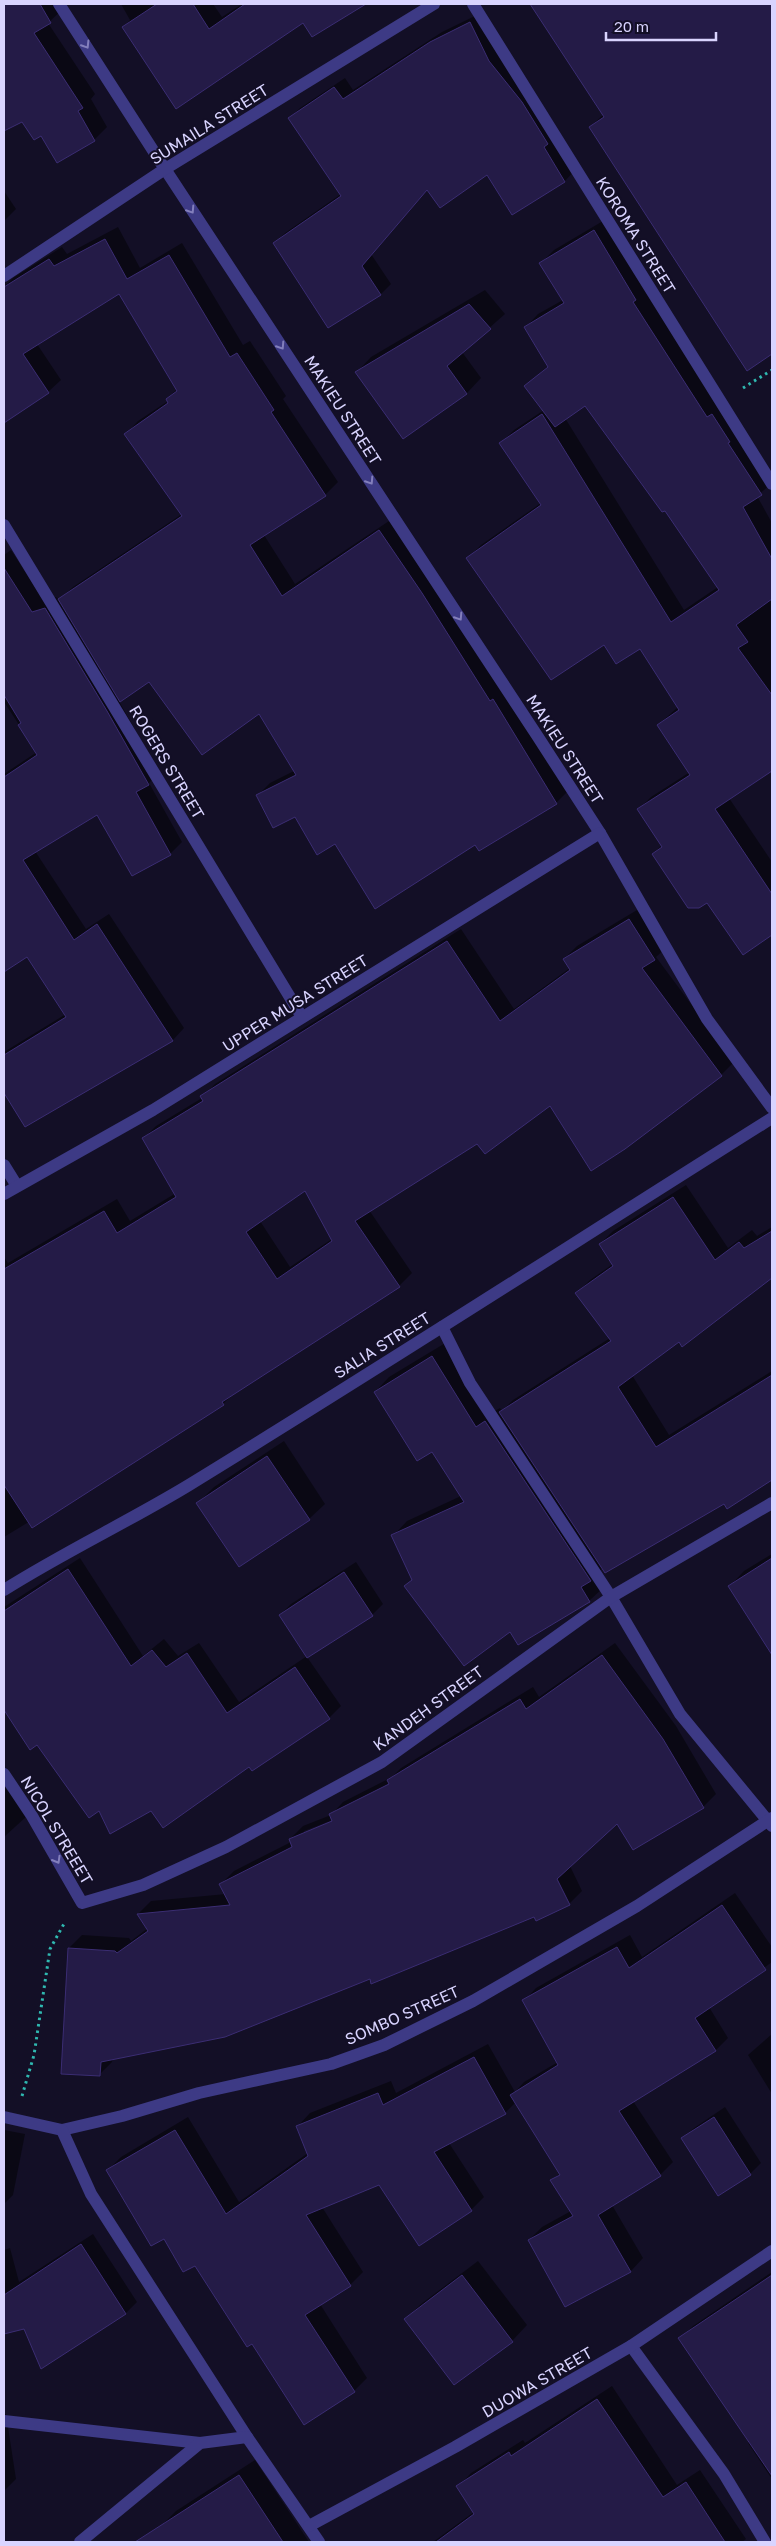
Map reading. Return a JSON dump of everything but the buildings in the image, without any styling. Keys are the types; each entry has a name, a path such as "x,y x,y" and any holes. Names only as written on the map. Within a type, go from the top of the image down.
{"street":[{"name":"MAKIEU STREET","path":"59,4 164,169 600,833 707,1019 772,1108"},
{"name":"SUMAILA STREET","path":"4,276 164,169 434,4"},
{"name":"KOROMA STREET","path":"473,4 772,484"},
{"name":"ROGERS STREET","path":"4,525 302,1017"},
{"name":"UPPER MUSA STREET","path":"4,1194 153,1110 600,833"},
{"name":"SALIA STREET","path":"4,1590 184,1488 772,1118"},
{"path":"4,1164 17,1186"},
{"path":"442,1327 470,1383 611,1597 680,1714 771,1822"},
{"name":"KANDEH STREET","path":"82,1903 143,1884 226,1847 382,1762 611,1597 772,1503"},
{"name":"NICOL STREEET","path":"4,1774 32,1816 82,1903"},
{"name":"SOMBO STREET","path":"10,2119 62,2130 122,2116 198,2093 331,2064 384,2045 473,2001 637,1906 771,1822"},
{"path":"62,2130 91,2194 247,2438 319,2542"},
{"name":"DUOWA STREET","path":"309,2526 455,2448 631,2346 772,2251"},
{"path":"631,2346 724,2474 765,2542"},
{"path":"4,2421 200,2443 247,2438"},
{"path":"80,2542 200,2443"}],"path":[{"path":"721,402 772,370"},
{"path":"10,2119 34,2055 50,1948 68,1916 82,1903"}]}
